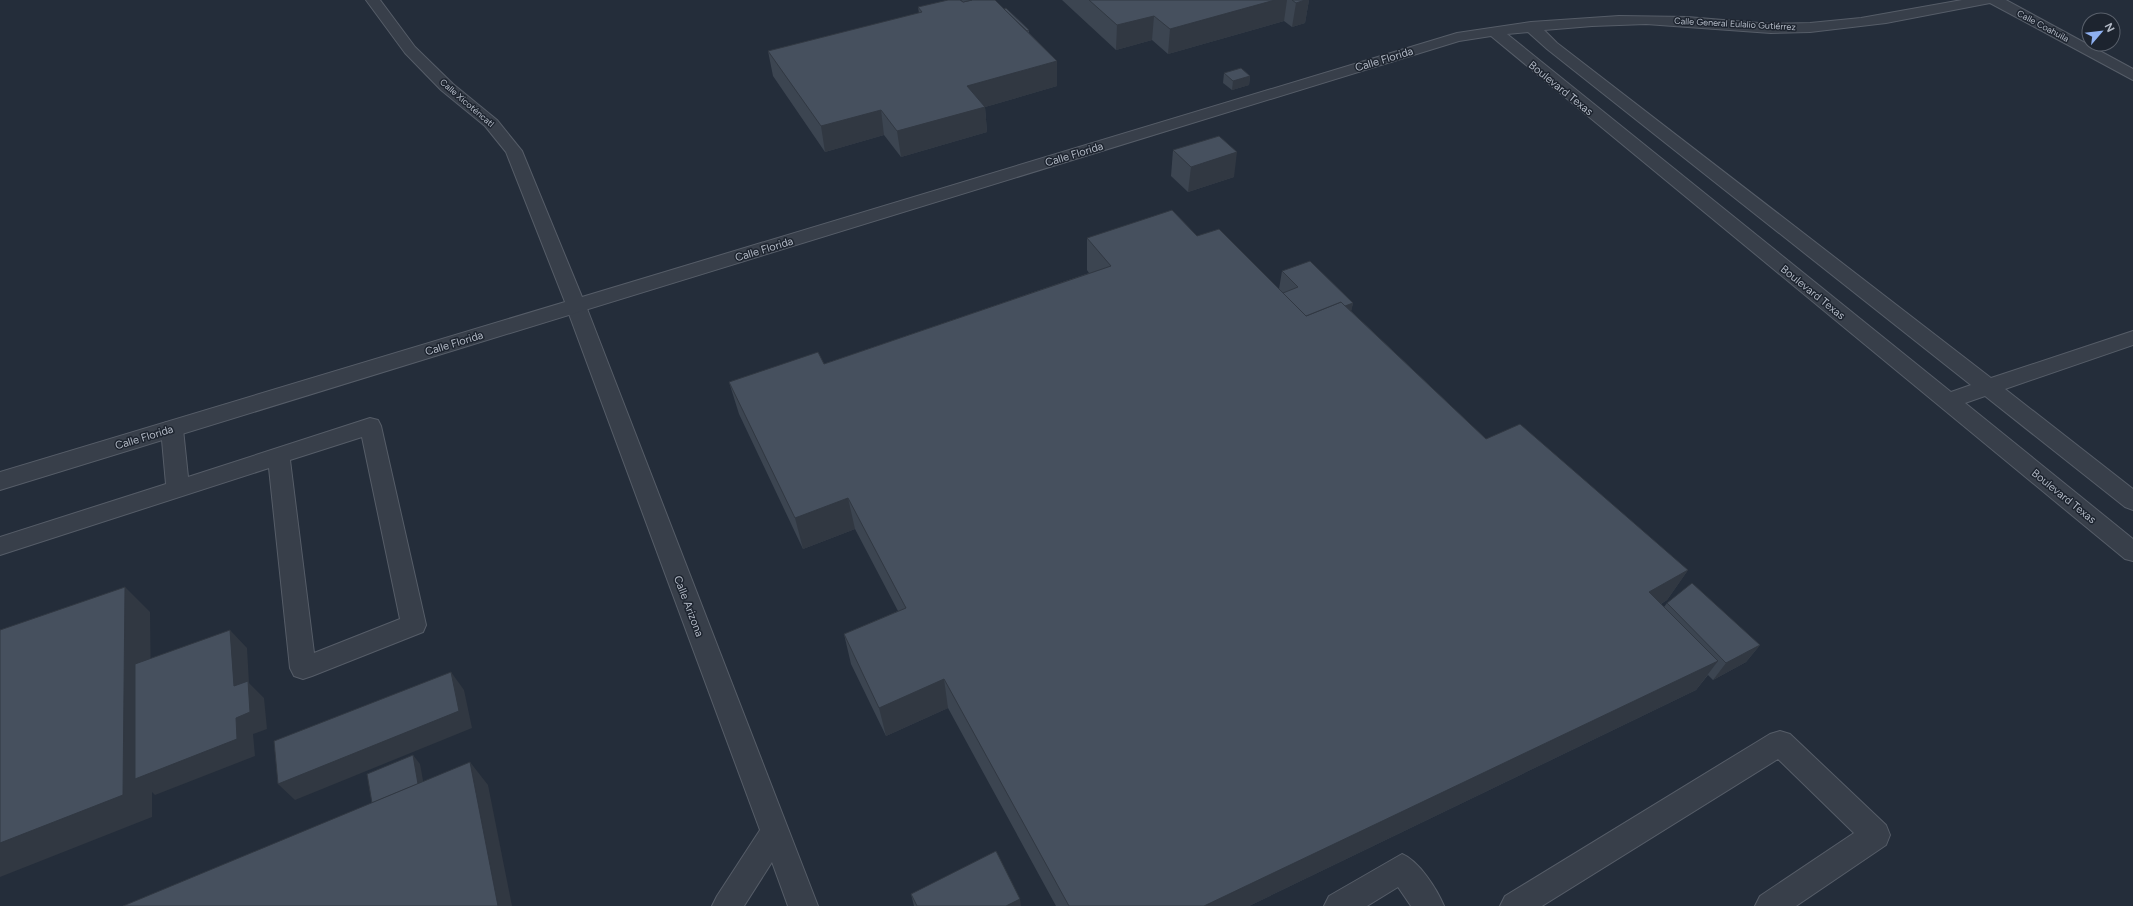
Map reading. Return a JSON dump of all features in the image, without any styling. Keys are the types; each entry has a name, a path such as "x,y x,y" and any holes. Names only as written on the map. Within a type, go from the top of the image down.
{"street":[{"name":"Calle Xicoténcatl","path":"374,0 410,50 447,87 491,123 514,151 576,306"},
{"name":"Calle General Eulalio Gutiérrez","path":"1531,26 1623,20 1673,20 1784,29 1844,26 1985,0"},
{"name":"Calle Coahuila","path":"1995,0 2133,74"},
{"name":"Calle Florida","path":"0,481 1457,37 1531,26"},
{"path":"1531,26 1552,46 2133,501"},
{"name":"Boulevard Texas","path":"1494,31 2133,552"},
{"name":"Calle Arizona","path":"576,306 803,906"},
{"path":"1947,401 2133,338"},
{"path":"0,546 280,457 370,426 414,625 303,668 280,457"},
{"path":"172,429 178,489"},
{"path":"1515,906 1780,743 1876,835 1770,906"},
{"path":"727,906 775,832"},
{"path":"1339,906 1402,868 1429,906"}],"building":[{"path":"948,0 960,0 963,2 972,0 995,0 1057,61 967,86 985,107 897,131 881,110 821,126 768,51 922,12 918,7"},
{"path":"961,0 972,0 963,2"},
{"path":"1089,0 1275,0 1170,29 1154,16 1117,25"},
{"path":"1292,0 1305,0 1296,3"},
{"path":"1006,8 1029,30 1027,31 1004,9"},
{"path":"1241,68 1250,76 1233,81 1224,73"},
{"path":"1219,136 1237,152 1191,167 1173,150"},
{"path":"1172,210 1197,236 1219,229 1306,316 1341,302 1486,439 1520,424 1688,570 1649,592 1718,661 1204,906 1069,906 944,679 879,708 844,634 906,608 848,498 795,518 729,382 818,352 824,364 1111,266 1087,238"},
{"path":"1310,261 1353,303 1345,306 1341,302 1306,316 1283,293 1298,287 1282,271"},
{"path":"1692,583 1760,645 1726,663 1667,603"},
{"path":"125,587 123,795 0,843 0,630"},
{"path":"230,630 234,686 248,681 250,712 236,718 237,739 135,779 135,664"},
{"path":"451,672 459,711 278,784 274,741"},
{"path":"413,755 418,784 372,803 367,774"},
{"path":"470,762 498,906 123,906"},
{"path":"996,851 1020,899 1006,906 917,906 911,894"}]}
